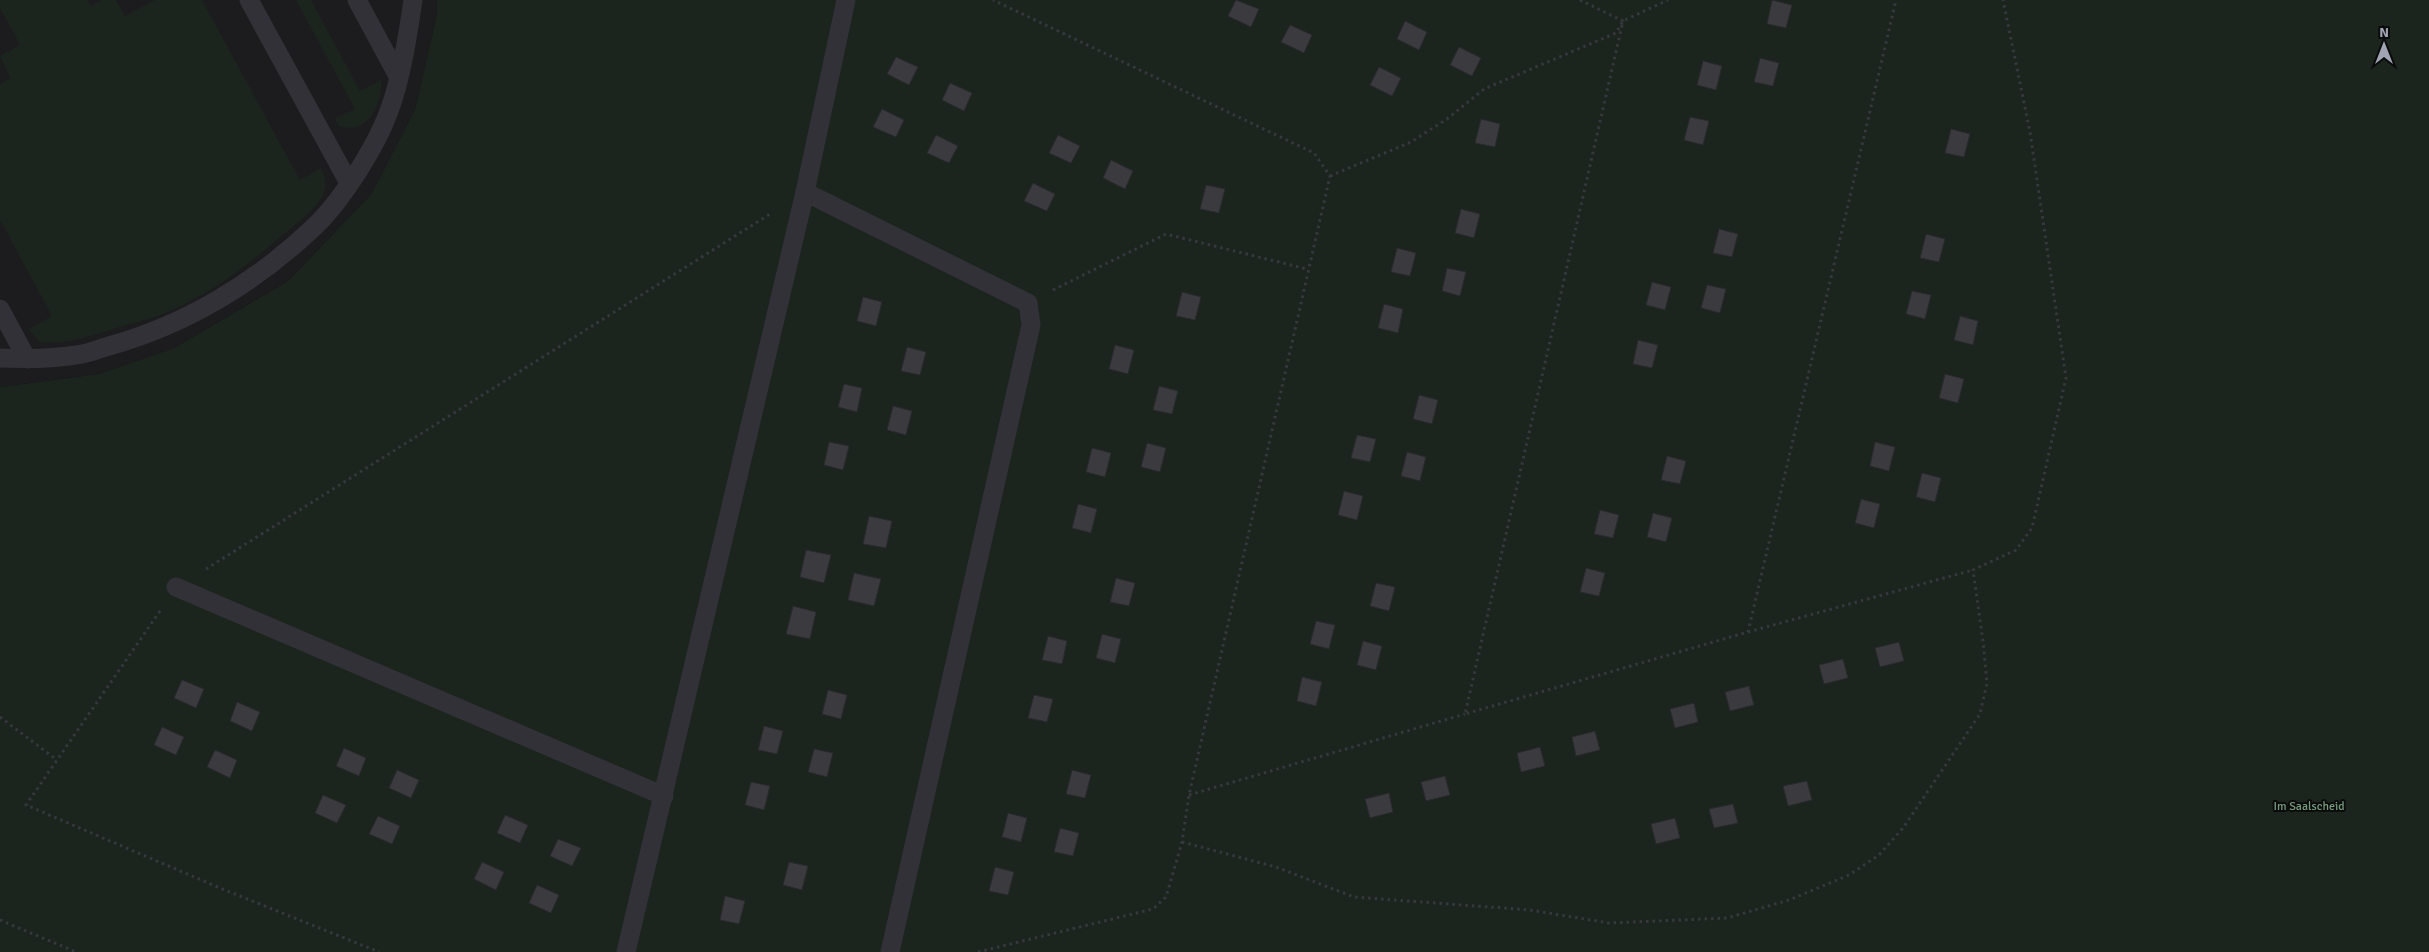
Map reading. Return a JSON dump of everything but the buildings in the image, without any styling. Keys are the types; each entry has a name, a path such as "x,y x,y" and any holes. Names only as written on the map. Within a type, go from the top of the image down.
{"lane":[{"path":"249,0 349,183"},
{"path":"357,0 398,76"},
{"path":"0,358 27,359 77,355 141,338 204,310 270,265 315,227 349,183 373,145 390,111 413,0"},
{"path":"626,952 805,192 846,0"},
{"path":"805,192 1028,303 1031,325 890,952"},
{"path":"0,309 27,359"},
{"path":"176,587 664,796"}],"path":[{"path":"978,952 1153,909 1166,897 1182,842 1189,795 1307,269 1330,176 1314,153 993,0"},
{"path":"1580,0 1623,20"},
{"path":"1330,176 1411,142 1448,120 1484,89 1616,33 1623,20 1668,0"},
{"path":"1748,632 1896,0"},
{"path":"1189,795 1748,632 1972,570 2016,550 2032,528 2066,378 2030,132 2003,0"},
{"path":"1465,714 1623,20"},
{"path":"379,952 220,888 26,805 176,587 805,192"},
{"path":"1028,303 1166,234 1307,269"},
{"path":"1182,842 1276,867 1354,897 1530,910 1609,923 1727,918 1789,900 1850,875 1879,855 1903,828 1980,714 1987,683 1983,641 1972,570"},
{"path":"0,717 57,760"},
{"path":"0,920 76,952"}],"shaded area":[{"path":"0,0 437,0 436,18 415,109 372,193 288,281 174,348 98,374 0,387"}],"green space":[{"path":"0,0 87,0 91,6 101,0 116,0 125,16 155,0 202,0 300,180 321,168 325,178 325,188 322,197 309,213 271,245 243,267 198,297 152,318 84,338 49,343 40,342 29,329 52,316 0,220 0,84 10,78 0,56 20,45 0,8"},
{"path":"296,0 311,0 360,91 381,80 381,89 376,108 365,122 358,126 349,128 339,126 335,119 355,109"},
{"name":"Im Saalscheid","path":"437,0 2429,0 2429,952 0,952 0,387 98,374 174,348 288,281 372,193 415,109 436,18"}]}
